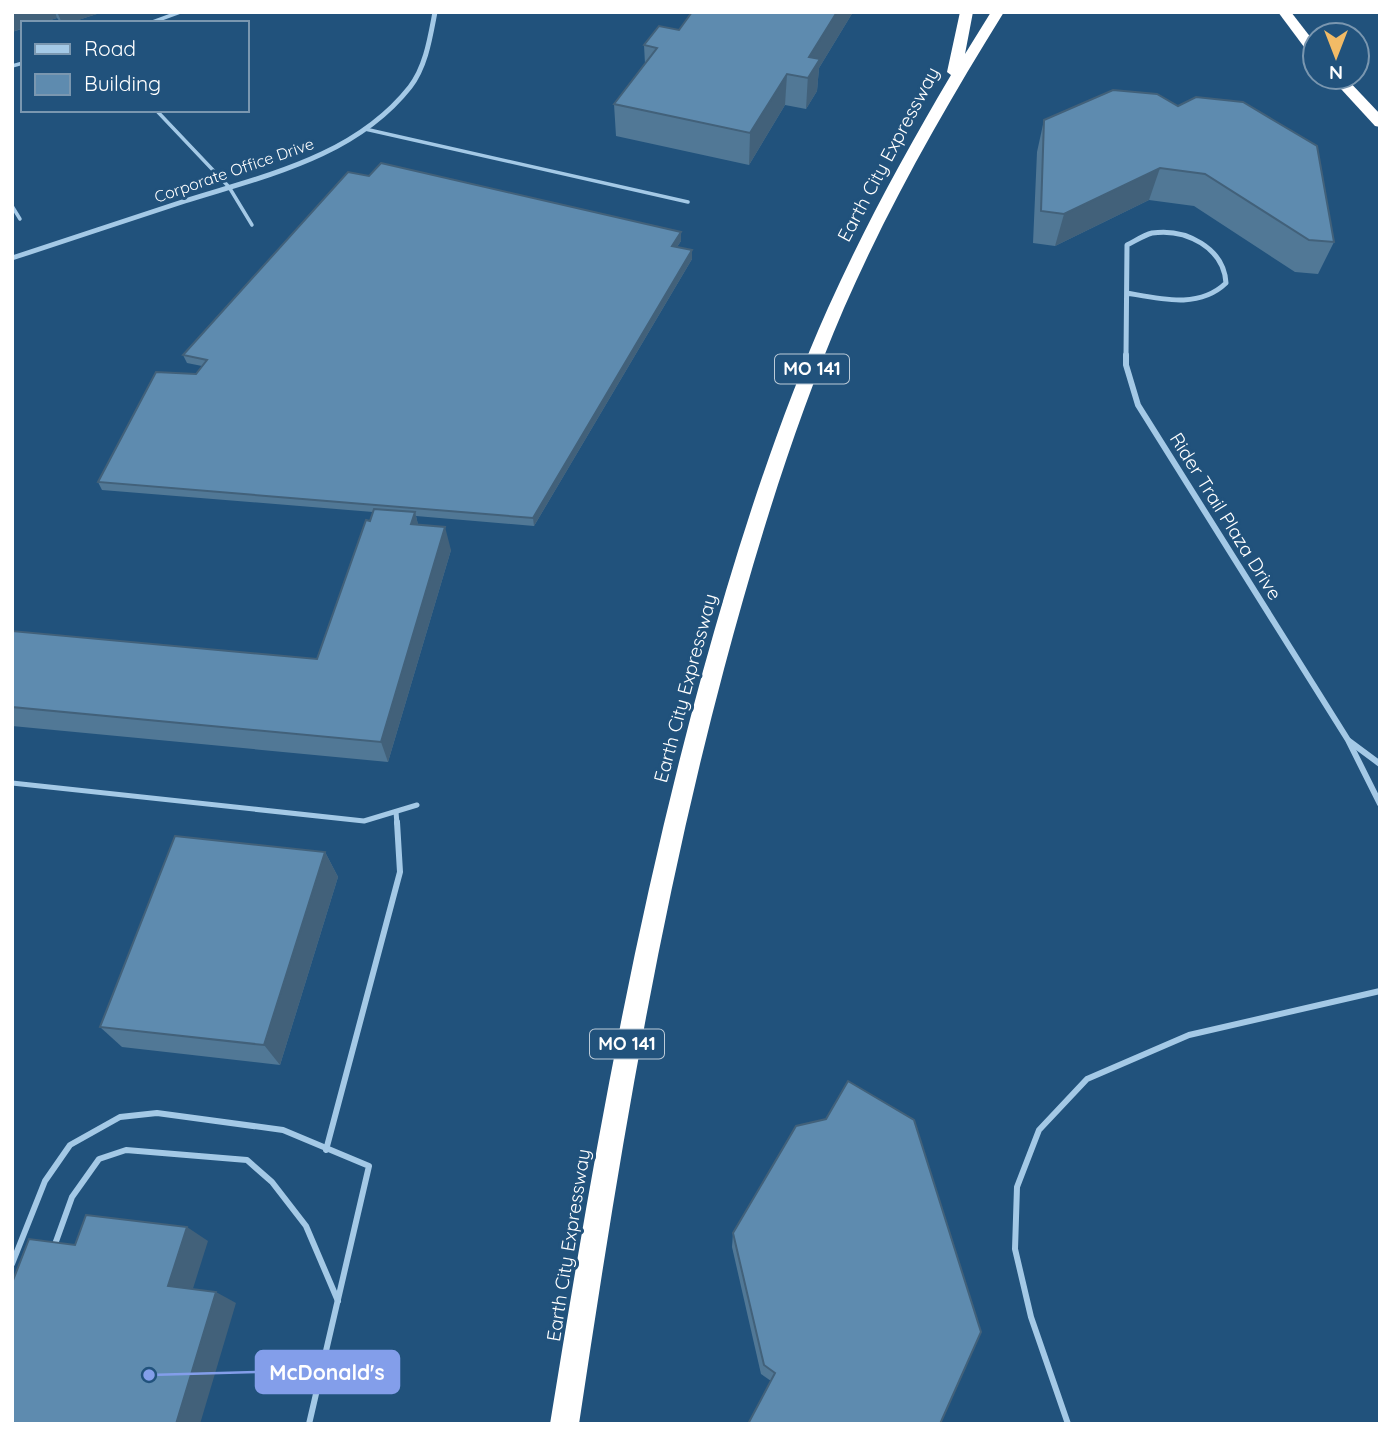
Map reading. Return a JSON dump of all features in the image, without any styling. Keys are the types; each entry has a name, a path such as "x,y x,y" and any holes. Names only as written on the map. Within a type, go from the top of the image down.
{"highway":[{"path":"951,86 967,12"},
{"name":"Earth City Expressway","path":"564,1424 625,1052 686,778 731,608 770,482 826,334 887,201 951,86 998,12"},
{"path":"1284,12 1301,34"},
{"path":"1350,91 1380,123"}],"street":[{"name":"Corporate Office Drive","path":"12,258 290,167 365,129 390,110 411,86 424,61 435,12"},
{"name":"Rider Trail Plaza Drive","path":"1127,293 1170,299 1203,298 1216,293 1224,285 1226,264 1205,244 1189,237 1152,234 1136,238 1127,245 1126,365 1138,405 1348,740 1380,804"},
{"name":"Rider Trail Plaza Drive","path":"1348,740 1380,764"}],"lane":[{"path":"155,21 180,12"},
{"path":"158,112 229,187 252,225"},
{"path":"365,129 688,202"},
{"path":"12,206 20,219"},
{"path":"12,783 364,821 417,805"},
{"path":"326,1150 400,872 396,812"},
{"path":"1068,1424 1031,1317 1015,1249 1017,1187 1039,1130 1087,1079 1189,1035 1380,991"},
{"path":"12,1264 45,1181 70,1145 120,1117 158,1113 283,1130 369,1166 309,1424"},
{"path":"50,1256 72,1197 99,1159 127,1150 247,1160 272,1182 306,1226 338,1301"}],"building":[{"path":"692,12 837,12 809,57 820,59 808,78 787,74 750,133 614,104 657,48 644,45 659,26 679,30"},
{"path":"1113,90 1157,94 1178,106 1196,97 1243,102 1317,146 1334,242 1309,240 1205,174 1160,168 1064,214 1041,211 1044,120"},
{"path":"381,163 681,232 672,246 692,250 533,518 98,482 156,372 196,374 207,360 183,355 348,172 369,176"},
{"path":"374,509 415,512 411,524 445,527 381,742 12,707 12,631 317,659 366,520 370,521"},
{"path":"175,836 325,852 264,1045 100,1027"},
{"path":"848,1081 914,1120 981,1332 940,1424 748,1424 775,1373 764,1365 733,1233 796,1126 826,1119"},
{"path":"86,1215 187,1227 168,1286 216,1292 176,1424 12,1424 12,1283 29,1239 75,1245"}],"place":[{"name":"McDonald's","path":"149,1375"}]}
